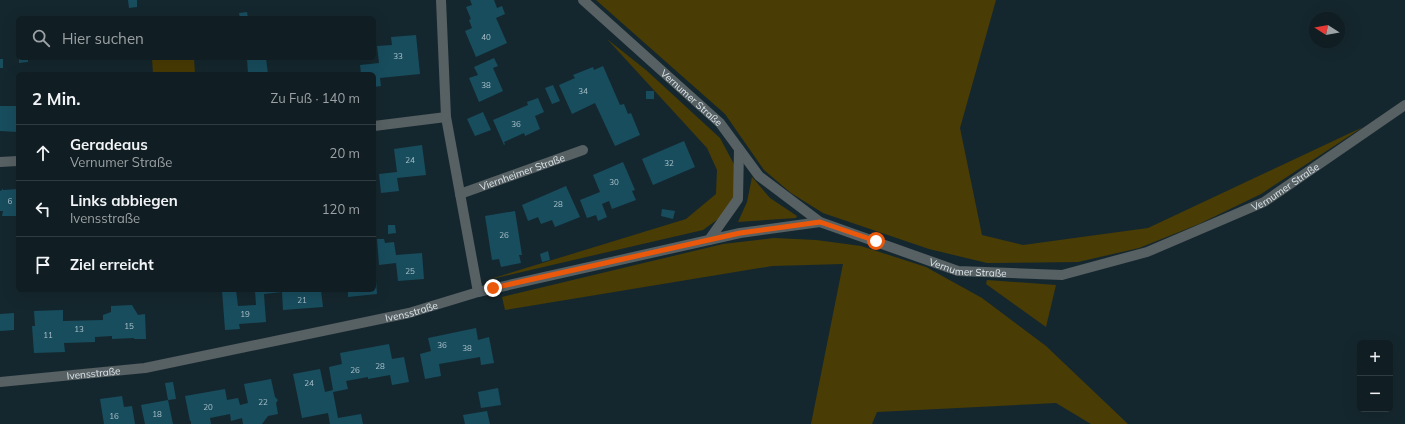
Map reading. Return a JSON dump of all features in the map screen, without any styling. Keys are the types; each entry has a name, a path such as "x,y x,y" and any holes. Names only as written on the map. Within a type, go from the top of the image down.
{"street":[{"path":"441,0 446,117 478,292"},
{"name":"Vernumer Straße","path":"583,0 720,123 759,176 820,222 958,271 1062,275 1147,252 1264,202 1405,105"},
{"path":"376,126 446,117"},
{"path":"709,240 738,199 739,149"},
{"name":"Viernheimer Straße","path":"460,194 583,150"},
{"path":"0,162 16,161"},
{"name":"Ivensstraße","path":"0,382 145,368 409,312 478,292 740,233 820,222"}],"shaded area":[{"path":"596,0 996,0 960,128 982,235 1023,245 1148,228 1363,127 1261,194 1199,224 1139,248 1078,262 987,263 929,249 823,213 791,193 764,170 725,114"},
{"path":"607,39 646,70 720,138 736,168 734,198 725,214 703,230 487,280 686,219 716,194 717,170 707,148"},
{"path":"152,60 194,60 195,72 153,72"},
{"path":"752,177 770,198 797,216 796,218 738,222 747,202"},
{"path":"774,238 816,240 861,246 926,267 982,298 1046,346 1128,424 1091,424 1056,403 877,412 872,424 811,424 843,264 772,266 505,310 502,297 723,244"},
{"path":"987,280 1056,285 1046,327 986,284"}],"building":[{"path":"128,0 137,0 137,7 129,8"},
{"path":"470,0 494,0 497,8 502,6 505,14 496,18 507,43 476,57 465,31 472,28 469,20 471,19 466,7 472,5"},
{"path":"247,12 248,16 240,16 239,13"},
{"path":"416,35 420,74 380,78 381,86 376,87 376,72 361,72 360,65 379,63 377,46 392,45 391,37"},
{"path":"494,58 498,66 493,68 503,91 479,102 469,78 478,75 474,67"},
{"path":"0,59 3,59 3,68 0,68"},
{"path":"19,60 28,60 28,62 19,63"},
{"path":"247,60 266,60 268,72 248,72"},
{"path":"603,66 620,105 624,104 628,114 631,113 640,135 615,146 595,103 572,114 559,85 575,78 573,75 593,67 594,70"},
{"path":"553,85 560,101 552,104 545,88"},
{"path":"646,91 654,91 654,99 646,99"},
{"path":"538,98 544,112 535,116 540,129 525,136 524,133 504,142 504,145 493,120 528,105 527,102"},
{"path":"0,106 16,106 16,132 0,131"},
{"path":"483,112 491,130 475,136 467,119"},
{"path":"684,141 695,167 653,185 642,159"},
{"path":"422,145 426,175 397,178 399,191 381,193 379,174 397,172 394,149"},
{"path":"623,162 635,190 632,191 636,200 612,209 609,201 602,204 607,217 598,221 596,215 587,218 580,200 600,192 593,175"},
{"path":"566,186 580,217 555,227 552,220 541,224 538,217 528,221 522,205"},
{"path":"2,188 3,190 16,189 16,216 2,216 3,211 0,211 0,191"},
{"path":"662,209 675,211 673,219 661,216"},
{"path":"515,211 522,255 519,255 521,263 501,267 499,259 492,260 485,216"},
{"path":"388,225 395,225 396,233 388,234"},
{"path":"377,239 384,239 385,243 394,242 396,255 422,253 424,279 398,281 396,263 379,265"},
{"path":"548,251 550,260 542,262 540,254"},
{"path":"376,280 377,294 348,297 348,292 376,292"},
{"path":"222,292 236,292 238,306 256,305 255,292 282,292 264,294 266,322 239,324 240,329 225,330"},
{"path":"282,292 321,292 323,307 283,310"},
{"path":"132,305 138,315 145,314 146,339 112,339 112,336 95,337 95,342 64,343 65,352 34,353 32,326 35,326 34,311 63,310 63,321 103,320 103,315 111,312 111,306"},
{"path":"14,313 14,330 0,331 0,314"},
{"path":"476,328 478,340 489,337 494,363 481,365 480,357 439,364 441,376 425,379 420,354 431,351 428,338"},
{"path":"389,344 392,359 404,357 409,382 392,385 390,375 368,379 368,377 346,381 348,389 333,392 338,418 361,414 363,424 330,424 328,413 302,418 293,374 320,369 325,392 333,390 329,367 342,364 340,353"},
{"path":"271,379 275,397 278,400 276,403 278,414 268,416 262,424 243,424 242,418 231,421 230,414 210,418 211,424 191,424 185,396 225,389 227,400 238,398 240,405 248,403 244,384"},
{"path":"173,382 176,399 168,400 165,383"},
{"path":"498,388 501,405 481,408 478,392"},
{"path":"122,396 124,407 132,406 135,424 104,424 100,399"},
{"path":"168,400 173,424 145,424 141,405"},
{"path":"487,411 490,424 465,424 463,415"}],"route":[{"path":"493,288 740,233 820,222 876,241"}]}
